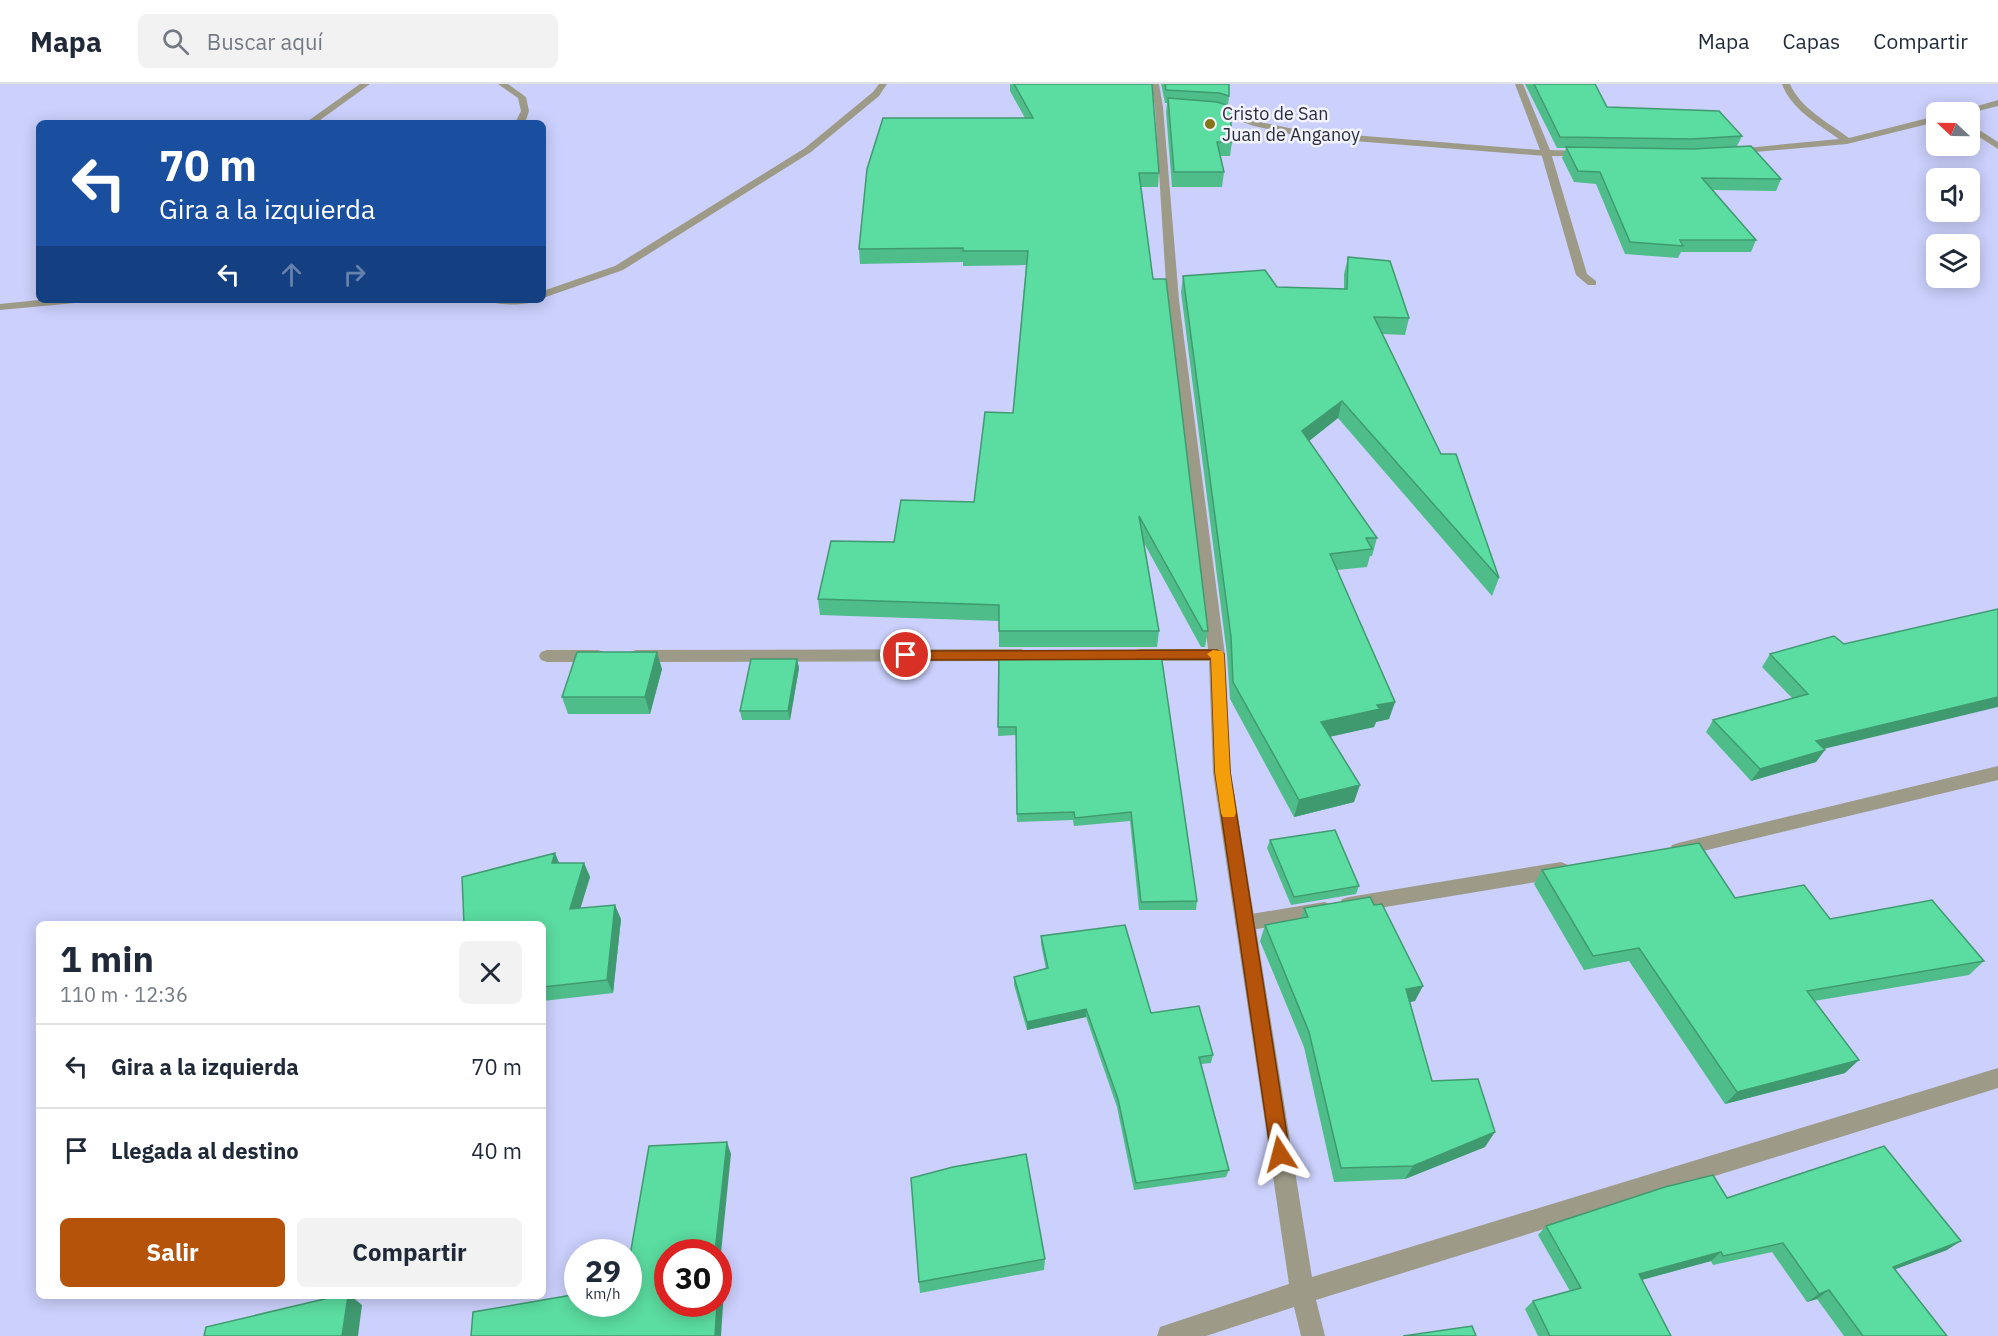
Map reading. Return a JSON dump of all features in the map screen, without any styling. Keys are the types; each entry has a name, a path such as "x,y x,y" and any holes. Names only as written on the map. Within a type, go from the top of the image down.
{"street":[{"path":"314,120 366,84"},
{"path":"502,84 522,97 525,111 521,120"},
{"path":"546,295 619,268 674,234 808,150 876,94 883,84"},
{"path":"1155,84 1164,107 1173,300 1217,654 1222,772 1302,1292 1313,1336"},
{"path":"1519,84 1546,153 1582,275 1592,283"},
{"path":"1786,84 1795,99 1847,141"},
{"path":"1980,107 1998,103"},
{"path":"1196,108 1217,111 1257,124 1302,134 1546,153 1594,154"},
{"path":"1722,153 1847,141 1926,121"},
{"path":"1980,134 1998,146"},
{"path":"0,307 43,303"},
{"path":"1121,655 1217,654"},
{"path":"548,656 1038,655"},
{"path":"1658,853 1694,847 1998,773"},
{"path":"1245,923 1576,867"},
{"path":"1169,1336 1302,1292 1998,1078"}],"building":[{"path":"1014,84 1152,84 1159,173 1139,173 1153,279 1166,279 1208,631 1203,631 1139,516 1159,631 999,631 999,605 818,599 831,541 894,542 901,500 974,502 985,412 1013,413 1028,251 963,251 963,248 859,249 867,169 883,118 1033,118"},
{"path":"1165,84 1229,84 1229,96 1219,93 1166,90"},
{"path":"1534,84 1595,84 1607,107 1719,111 1742,136 1691,139 1560,137"},
{"path":"1168,98 1217,102 1230,106 1232,142 1217,142 1224,172 1174,172"},
{"path":"1751,146 1781,179 1702,178 1756,240 1680,240 1683,246 1630,242 1600,172 1578,171 1566,147 1692,149"},
{"path":"1348,257 1390,261 1409,318 1374,317 1441,454 1456,454 1499,578 1342,401 1302,431 1377,538 1366,538 1372,549 1330,554 1395,702 1377,705 1380,709 1321,722 1360,785 1299,800 1233,682 1231,637 1183,276 1265,270 1277,287 1347,289"},
{"path":"1998,609 1998,697 1816,741 1825,750 1760,769 1713,720 1808,694 1770,654 1834,636 1844,644"},
{"path":"577,652 657,652 645,697 562,697"},
{"path":"999,654 1161,654 1197,901 1141,902 1131,812 1075,818 1074,812 1017,814 1016,727 998,727"},
{"path":"751,659 797,659 788,711 740,711"},
{"path":"1335,830 1359,886 1294,897 1270,840"},
{"path":"1699,843 1735,898 1804,885 1830,919 1932,900 1984,961 1807,991 1859,1060 1737,1092 1639,948 1593,956 1542,870"},
{"path":"555,853 552,863 584,863 570,909 615,905 607,980 546,987 546,921 464,921 462,877"},
{"path":"1370,897 1374,905 1382,904 1423,986 1406,989 1432,1081 1478,1079 1495,1132 1413,1166 1341,1168 1309,1032 1265,925 1308,917 1304,908"},
{"path":"1125,925 1151,1013 1199,1006 1213,1055 1199,1057 1229,1170 1136,1183 1118,1099 1086,1009 1027,1022 1014,977 1048,968 1041,936"},
{"path":"727,1142 716,1239 654,1239 654,1317 716,1317 715,1336 471,1336 473,1312 564,1296 564,1317 642,1317 642,1239 633,1239 649,1146"},
{"path":"1884,1146 1961,1241 1893,1267 1947,1336 1863,1336 1829,1290 1819,1294 1783,1243 1723,1256 1721,1252 1639,1274 1671,1336 1550,1336 1533,1301 1581,1288 1546,1226 1665,1187 1713,1175 1727,1198"},
{"path":"1026,1154 1045,1259 919,1282 911,1178 953,1167"},
{"path":"324,1299 348,1299 342,1336 204,1336 206,1327"},
{"path":"1472,1326 1476,1336 1403,1336"}],"slow traffic":[{"path":"1213,654 1217,654 1222,772 1228,813"}],"place":[{"name":"Cristo de San Juan de Anganoy","path":"1210,124"}],"route":[{"path":"906,655 1217,654 1222,772 1280,1154"}]}
